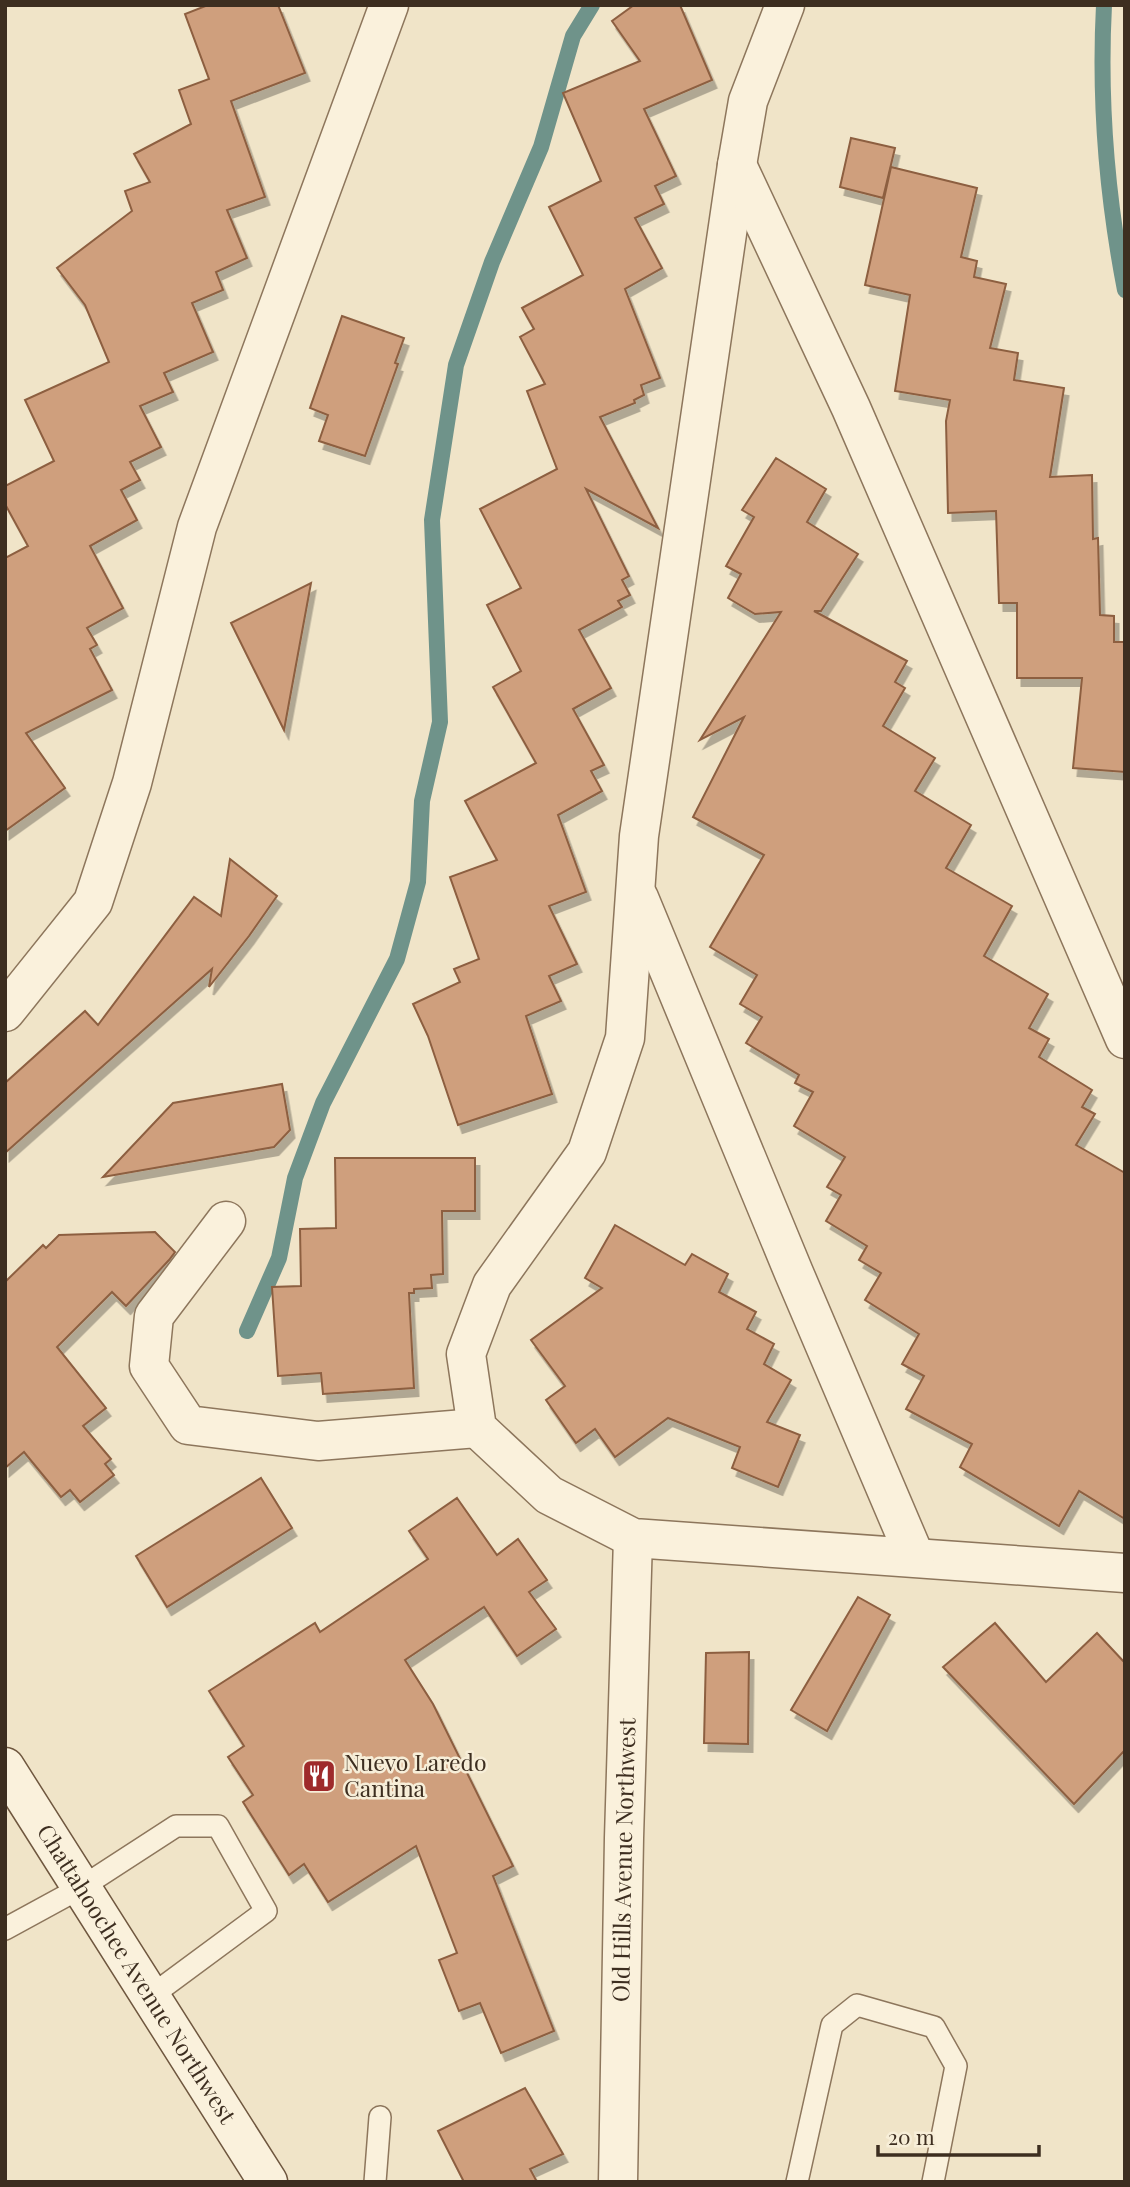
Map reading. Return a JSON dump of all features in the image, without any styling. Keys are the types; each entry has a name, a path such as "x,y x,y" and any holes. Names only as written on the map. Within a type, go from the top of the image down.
{"street":[{"path":"5,1012 93,902 132,783 197,527 389,5"},
{"path":"785,5 748,101 737,165 639,836 625,1038 587,1152 492,1284 466,1354 478,1428 549,1495 633,1538 1125,1573"},
{"path":"737,165 851,408 1125,1039"},
{"path":"635,890 915,1558"},
{"path":"226,1221 154,1316 149,1366 188,1424 318,1441 478,1428"},
{"name":"Old Hills Avenue Northwest","path":"618,2182 633,1538"},
{"name":"Chattahoochee Avenue Northwest","path":"5,1766 268,2182"}],"lane":[{"path":"5,1929 82,1887 176,1826 218,1826 266,1911 150,1996"},
{"path":"797,2182 832,2025 857,2005 934,2027 956,2066 933,2182"},
{"path":"375,2182 380,2117"}],"building":[{"path":"208,5 278,5 305,73 231,101 265,197 227,210 247,258 216,272 223,290 192,303 213,352 164,373 173,392 140,406 161,447 130,462 140,480 121,490 137,520 90,546 123,608 87,628 97,645 90,649 112,690 26,733 65,788 5,831 5,558 28,546 5,504 5,486 54,461 25,400 109,362 85,305 57,268 132,211 125,191 150,182 134,154 191,124 179,90 209,79 185,14"},
{"path":"634,5 680,5 712,80 644,109 676,176 655,186 664,204 635,218 662,268 625,289 660,378 641,385 644,395 634,400 635,403 600,417 658,528 586,489 629,576 622,580 630,595 618,601 622,607 579,630 611,688 573,709 604,765 591,771 602,791 558,815 586,892 549,906 577,964 549,976 561,1001 526,1016 552,1094 458,1125 428,1036 413,1004 460,982 454,969 479,959 450,877 497,860 465,801 536,763 493,687 521,671 487,605 521,588 480,509 557,469 527,391 545,384 520,337 534,329 522,308 583,275 549,207 601,181 563,93 640,61 612,21"},
{"path":"851,138 895,148 883,198 840,187"},
{"path":"891,167 977,188 961,257 977,261 974,277 1006,284 990,348 1018,353 1014,380 1064,388 1050,477 1092,475 1093,539 1098,538 1100,615 1114,616 1114,642 1125,642 1125,772 1073,768 1082,678 1017,678 1017,603 999,603 996,511 948,513 946,421 950,400 895,391 910,295 865,285"},
{"path":"342,316 404,338 395,363 398,364 365,456 319,441 328,415 310,408"},
{"path":"776,458 826,489 807,522 858,554 821,611 814,611 907,661 895,682 905,688 883,726 935,758 915,791 971,825 946,868 1012,906 984,956 1048,994 1029,1028 1049,1039 1039,1057 1092,1090 1082,1107 1095,1114 1076,1145 1125,1173 1125,1519 1079,1491 1059,1526 960,1467 972,1444 906,1409 924,1376 902,1364 919,1334 865,1300 881,1273 859,1260 867,1246 826,1221 841,1195 827,1187 845,1157 794,1126 813,1092 795,1083 799,1075 746,1043 762,1017 740,1004 757,975 710,947 764,855 693,817 744,717 700,740 781,612 755,614 728,598 741,574 726,566 754,517 742,510"},
{"path":"311,583 284,730 231,623"},
{"path":"230,859 277,896 249,936 209,987 212,969 5,1153 5,1083 85,1011 98,1025 194,897 221,916"},
{"path":"282,1084 290,1130 274,1147 103,1177 173,1103"},
{"path":"335,1158 475,1158 475,1211 442,1211 443,1274 431,1275 432,1288 414,1289 414,1293 409,1293 414,1388 323,1394 321,1373 278,1376 272,1287 301,1286 300,1229 336,1228"},
{"path":"615,1225 685,1265 692,1254 728,1274 719,1292 756,1312 747,1329 774,1344 764,1364 791,1380 767,1422 800,1435 778,1487 732,1468 740,1447 668,1418 615,1457 595,1429 576,1443 546,1400 565,1386 531,1340 602,1288 585,1278"},
{"path":"155,1232 175,1252 169,1260 126,1306 112,1292 57,1347 106,1408 83,1426 111,1459 105,1464 114,1475 80,1502 70,1490 61,1497 24,1452 5,1468 5,1282 43,1245 46,1248 59,1235"},
{"path":"261,1478 292,1528 167,1607 136,1556"},
{"path":"457,1498 497,1555 518,1539 547,1580 529,1592 556,1629 517,1656 484,1607 405,1660 433,1704 513,1866 493,1876 554,2031 501,2053 480,2003 459,2011 439,1960 457,1953 416,1846 328,1902 304,1864 289,1875 243,1802 253,1795 228,1757 244,1746 209,1691 315,1623 320,1632 428,1559 409,1531"},
{"path":"858,1597 890,1615 827,1731 791,1710"},
{"path":"995,1623 1046,1682 1097,1633 1125,1663 1125,1750 1074,1804 943,1667"},
{"path":"749,1652 748,1744 704,1743 706,1653"},
{"path":"525,2088 563,2154 530,2169 537,2182 464,2182 438,2131"}],"waterway":[{"path":"247,1331 279,1258 295,1178 323,1103 397,959 418,882 422,801 440,722 432,520 456,365 492,262 541,147 573,36 592,5"},
{"path":"1104,5 1106,148 1113,220 1125,290"}],"place":[{"name":"Nuevo Laredo Cantina","path":"319,1776"}]}
